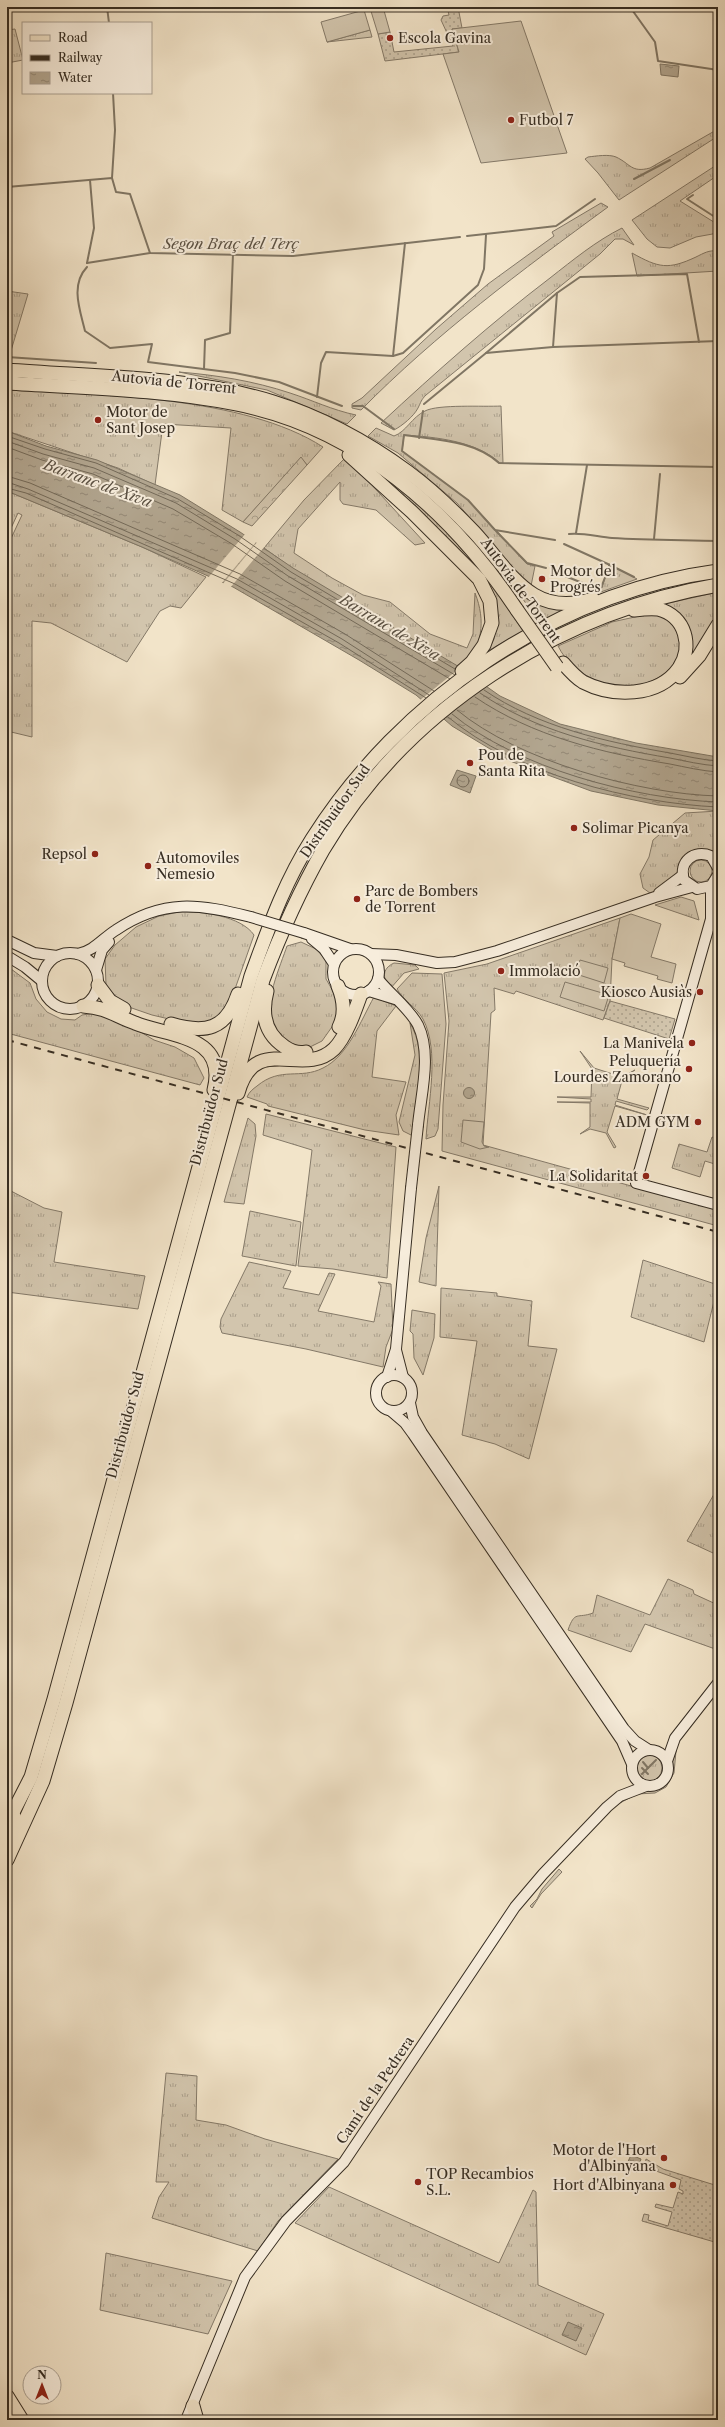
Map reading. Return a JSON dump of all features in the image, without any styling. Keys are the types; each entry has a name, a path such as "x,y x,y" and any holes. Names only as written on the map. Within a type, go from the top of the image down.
{"highway":[{"name":"Autovia de Torrent","path":"7,370 178,383 237,393 272,402 310,415 366,444 408,472 438,497 461,520"},
{"name":"Autovia de Torrent","path":"7,383 176,395 236,404 268,412 307,426 359,452 402,482 455,529 520,608"},
{"path":"176,395 267,416 306,431 355,459 479,579 490,601 492,623 476,664"},
{"path":"461,520 473,531 524,589 546,601 571,604 615,592 632,591"},
{"path":"461,520 560,665 579,687 605,697 634,698 656,693 678,679 699,656 718,625"},
{"path":"476,664 573,614 632,591 665,581 718,571"},
{"name":"Distribuïdor Sud","path":"7,1860 28,1815 49,1759 261,987 290,912 324,849 363,793 416,733 459,698 492,674 551,640 619,610 675,592 718,585"},
{"path":"560,665 581,681 622,693 638,691 654,686 668,678 678,669 686,652 687,641 684,631 671,615 659,609 646,609 605,617"},
{"name":"Distribuïdor Sud","path":"7,1824 31,1777 237,1022 265,934 293,872 312,839 348,787 403,726 476,664"},
{"path":"98,985 110,1001 138,1015 192,1029 212,1028 228,1015 234,1006 256,946 265,934"},
{"path":"273,954 272,975 264,1004 266,1021 268,1032 274,1040 289,1050 300,1053 309,1052 329,1042 343,1020 343,997 338,986"},
{"path":"200,1206 215,1175 240,1082 253,1067 262,1060 271,1058 311,1060 333,1050 344,1035 365,993"},
{"path":"83,1006 100,1007 135,1024 182,1036 202,1045 213,1062 216,1083 193,1172 186,1211"},
{"path":"7,2396 22,2420"},
{"path":"7,2403 19,2420"},
{"path":"193,2406 197,2420"}],"main road":[{"path":"7,1835 31,1777"}],"street":[{"path":"655,896 683,875 685,863 688,858 700,854 714,856 718,868"},
{"path":"683,875 704,898 711,919"},
{"path":"395,999 365,993 348,994 338,986 333,972 334,964 338,958 350,950 358,949 371,954 409,957 429,962 455,962 497,951 655,896 694,888 715,881 711,919 636,1183 718,1205"},
{"path":"7,940 34,953 57,956 78,954 93,948 128,922 162,909 181,905 201,906 251,917 304,933 350,950"},
{"path":"57,956 46,966 42,981 43,990 55,1005 74,1009 83,1006 90,1001 98,985 96,970 102,950 128,922"},
{"path":"304,933 324,948 334,964"},
{"path":"78,954 86,958 96,970"},
{"path":"371,954 379,974 395,999 406,1008 418,1025 424,1049 396,1349 387,1376 378,1386 376,1394 382,1407 391,1411 405,1422 622,1741 636,1779 646,1786 654,1786 664,1780 668,1769 667,1762 674,1738 718,1683"},
{"path":"7,956 25,967 42,981"},
{"path":"365,993 389,961 409,957"},
{"path":"396,1349 403,1377 412,1388 410,1403 413,1417 422,1433 624,1729 635,1741 662,1755 667,1762"},
{"path":"387,1376 397,1375 403,1377"},
{"path":"391,1411 402,1410 410,1403"},
{"path":"632,1767 639,1753 652,1750 674,1738"},
{"name":"Camí de la Pedrera","path":"620,1796 632,1767"},
{"name":"Camí de la Pedrera","path":"186,2420 245,2278 286,2221 344,2162 515,1907 590,1824 620,1796 646,1786"}],"green space":[{"path":"383,7 390,32 378,34 370,8"},
{"path":"447,7 458,7 462,28 452,29 459,52 385,61 378,34 390,32 394,52 453,46 441,20 443,16 449,15"},
{"path":"364,10 370,30 327,42 321,22"},
{"name":"Futbol 7","path":"521,21 567,153 481,163 443,54 459,52 452,29"},
{"path":"15,29 22,60 7,63 7,30"},
{"path":"370,30 372,37 327,42"},
{"path":"718,129 718,136 619,200 585,159 588,157 610,156 616,157 635,169 650,168"},
{"path":"718,164 718,175 680,201 717,224 718,233 696,237 670,248 657,247 647,239 632,220"},
{"path":"601,203 608,207 512,279 449,329 361,410 352,408 352,404 362,398 436,329 488,284 554,236 552,232"},
{"path":"622,228 634,245 623,239 615,239 600,254 426,395 416,411 404,423 394,430 381,423 506,312 585,251"},
{"path":"718,248 718,271 637,276 632,253 649,262 664,266 678,264 706,252 717,251"},
{"path":"7,291 28,294 10,354 7,354"},
{"path":"179,372 221,377 263,385 356,415 347,424 267,390"},
{"path":"7,390 127,397 170,401 213,408 253,417 291,430 323,447 307,465 301,458 243,522 222,510 231,428 163,424 155,485 118,468 7,431"},
{"path":"501,406 503,463 500,463 468,445 429,437 404,435 402,451 468,500 527,564 535,566 531,586 521,577 457,503 398,453 368,436 376,428 394,436 402,431 420,414 431,409 440,407"},
{"path":"301,457 307,465 252,526 243,522"},
{"path":"344,459 358,470 425,543 415,545 376,510 343,504 340,500 340,482 298,529 294,553 332,578 363,595 390,602 430,634 467,648 473,634 475,593 481,614 480,634 474,652 460,668 292,568 264,548 304,500"},
{"path":"385,478 424,507 485,575 523,631 488,651 494,639 496,621 469,560"},
{"path":"7,491 142,547 206,577 181,608 170,606 160,611 127,662 51,623 32,621 32,737 7,731 7,547 22,515 18,513 7,537"},
{"path":"609,564 637,579 598,593 598,590 602,588"},
{"path":"511,582 572,608 539,622"},
{"path":"718,592 718,614 689,662 691,650 660,605"},
{"path":"653,613 672,623 681,636 681,650 674,664 660,677 642,684 619,686 595,680 574,666 561,652 558,646 612,622"},
{"path":"718,811 718,852 705,851 656,892 650,893 643,888 640,874 649,857 653,840 685,813"},
{"path":"701,860 709,863 712,871 709,879 701,882 693,879 690,871 693,863"},
{"path":"681,897 694,901 699,920 655,905"},
{"path":"179,912 199,912 231,919 240,923 254,935 229,1006 214,1021 199,1026 152,1015 123,1005 106,985 105,959 115,945 136,927 159,916"},
{"path":"631,914 661,924 651,957 676,964 672,983 657,979 658,976 624,966 625,963 612,959 620,918"},
{"path":"620,918 612,959 610,1001 603,1020 516,991 514,994 494,988 495,1010 491,1013 483,1145 718,1210 718,1226 442,1151 443,1105 449,1021 444,973 487,964"},
{"path":"301,942 316,949 326,960 326,979 337,998 338,1011 334,1024 322,1041 310,1047 288,1045 272,1025 269,1008 277,974 287,946"},
{"path":"580,960 608,968 604,983 576,974"},
{"path":"394,963 415,965 419,969 404,973 390,989 384,974 387,968"},
{"path":"7,966 30,983 36,999 47,1012 61,1019 75,1020 82,1015 96,1013 139,1031 154,1040 175,1047 194,1058 204,1078 200,1085 7,1033"},
{"path":"412,973 442,974 446,1024 438,1129 435,1136 426,1139 432,1078 431,1046 423,1019 397,989"},
{"path":"565,982 609,995 604,1011 560,997"},
{"path":"374,997 396,1006 377,1031 372,1077 406,1082 396,1115 399,1135 365,1130 268,1106 267,1104 247,1097 256,1087 274,1076 315,1071 332,1062 340,1055 353,1037"},
{"path":"610,1001 675,1019 669,1039 604,1018"},
{"path":"410,1023 416,1036 420,1064 420,1078 413,1136 403,1131 399,1122 415,1055"},
{"path":"580,1051 594,1068 622,1077 635,1070 623,1077 617,1099 649,1108 647,1110 616,1101 615,1105 647,1115 615,1106 607,1132 616,1147 614,1148 606,1133 590,1129 580,1134 590,1127 590,1103 557,1102 591,1102 591,1099 557,1097 591,1097 592,1069"},
{"path":"266,1114 396,1147 387,1278 333,1269 298,1266 312,1150 263,1135"},
{"path":"248,1118 255,1124 256,1136 244,1204 224,1202"},
{"path":"463,1120 484,1122 482,1142 484,1146 489,1147 480,1149 461,1142"},
{"path":"712,1137 718,1139 718,1165 705,1161 700,1177 672,1168 679,1144 707,1152"},
{"path":"439,1186 436,1286 419,1282 426,1238"},
{"path":"7,1189 44,1208 62,1212 54,1262 145,1276 138,1309 7,1292"},
{"path":"250,1211 301,1222 296,1266 242,1256"},
{"path":"643,1260 718,1285 704,1342 631,1317"},
{"path":"249,1262 291,1271 283,1288 319,1295 329,1273 335,1274 318,1311 374,1322 381,1286 378,1282 391,1284 393,1329 386,1347 383,1367 306,1349 222,1333 220,1327 221,1319"},
{"path":"441,1288 497,1293 497,1296 532,1301 528,1346 557,1349 529,1459 495,1444 462,1435 477,1341 440,1337"},
{"path":"412,1310 435,1314 434,1338 423,1375 414,1358 413,1334 410,1331"},
{"path":"717,1489 718,1545 713,1553 687,1541"},
{"path":"668,1579 693,1590 694,1594 718,1605 718,1650 645,1624 631,1652 568,1630 575,1617 593,1613 597,1595 650,1615"},
{"path":"676,1751 674,1773 666,1787 655,1793 637,1794 618,1804 630,1794 640,1791 656,1790 666,1783"},
{"path":"648,1754 658,1758 662,1768 658,1778 648,1782 638,1778 634,1768 638,1758"},
{"path":"559,1869 562,1872 541,1894 532,1908 530,1906"},
{"path":"166,2073 197,2076 196,2120 226,2125 265,2139 338,2159 278,2221 258,2251 152,2218 159,2197 169,2182 156,2182"},
{"path":"646,2159 663,2169 718,2186 718,2243 642,2221 644,2214 649,2215 648,2220 668,2226 672,2212 655,2207 656,2204 673,2208 678,2192 683,2194 683,2191 679,2189 681,2180 645,2167"},
{"path":"329,2187 499,2263 533,2190 536,2192 538,2285 604,2314 586,2355 295,2223"},
{"path":"106,2253 232,2281 208,2334 100,2310"}],"water":[{"path":"660,64 679,66 678,77 661,75"},
{"name":"Barranc de Xiva","path":"7,431 46,446 97,460 180,495 240,532 293,568 456,665 500,696 560,724 636,743 718,757 718,811 658,805 591,791 510,761 452,726 416,695 233,587 142,547 7,491"},
{"path":"457,770 476,776 470,793 450,785"},
{"path":"469,1087 473,1089 475,1093 473,1097 469,1099 465,1097 463,1093 465,1089"},
{"path":"631,2155 641,2159 637,2172 625,2168"},
{"path":"568,2322 582,2328 576,2341 562,2335"}],"pier":[{"path":"246,533 257,541 221,584 207,579"},
{"path":"258,541 265,546 230,588 222,585"},
{"path":"461,667 475,676 431,710 419,701"}],"waterway":[{"path":"107,7 109,22"},
{"path":"630,7 655,42 658,61 718,70"},
{"path":"112,178 115,130 113,94"},
{"name":"Segon Braç del Terç","path":"634,179 670,160"},
{"name":"Segon Braç del Terç","path":"7,187 112,178 116,192 130,194 150,253 293,256 460,237"},
{"path":"87,263 94,228 90,180"},
{"name":"Segon Braç del Terç","path":"693,195 687,199 718,219"},
{"name":"Segon Braç del Terç","path":"467,236 556,226 595,199"},
{"path":"317,397 321,363 326,352 393,356 403,353 478,285 484,269 486,235"},
{"path":"393,356 405,243"},
{"path":"87,263 150,253"},
{"path":"204,369 205,340 230,333 233,254"},
{"path":"87,267 82,274 78,290 79,306 85,331 110,348 152,344 148,362 235,373 279,382 342,406"},
{"path":"553,347 557,293 580,277 687,274 699,342"},
{"path":"486,353 557,293"},
{"path":"424,404 486,353 553,347 718,341"},
{"path":"7,357 96,363"},
{"path":"353,406 363,406 394,429"},
{"path":"419,438 423,411"},
{"path":"555,540 495,530 468,500 402,451 404,435 466,445 489,455 499,463 718,467"},
{"path":"576,533 587,465"},
{"path":"654,539 660,474"},
{"path":"496,531 527,563 546,568"},
{"path":"569,534 625,539 718,541"},
{"path":"564,544 610,565"},
{"path":"555,572 600,590 610,565 634,577"},
{"path":"642,1774 656,1760"},
{"path":"643,1762 648,1768"},
{"path":"642,1768 648,1774"}],"railway":[{"path":"7,1040 718,1232"}],"place":[{"name":"Escola Gavina","path":"390,38"},
{"name":"Futbol 7","path":"511,120"},
{"name":"Motor de Sant Josep","path":"98,420"},
{"name":"Motor del Progrés","path":"542,579"},
{"name":"Pou de Santa Rita","path":"470,763"},
{"name":"Solimar Picanya","path":"574,828"},
{"name":"Repsol","path":"95,854"},
{"name":"Automoviles Nemesio","path":"148,866"},
{"name":"Parc de Bombers de Torrent","path":"357,899"},
{"name":"Immolació","path":"501,971"},
{"name":"Kiosco Ausiàs","path":"700,992"},
{"name":"La Manivela","path":"692,1043"},
{"name":"Peluquería Lourdes Zamorano","path":"689,1069"},
{"name":"ADM GYM","path":"698,1122"},
{"name":"La Solidaritat","path":"646,1176"},
{"name":"Motor de l'Hort d'Albinyana","path":"664,2158"},
{"name":"TOP Recambios S.L.","path":"418,2182"},
{"name":"Hort d'Albinyana","path":"673,2185"}]}
